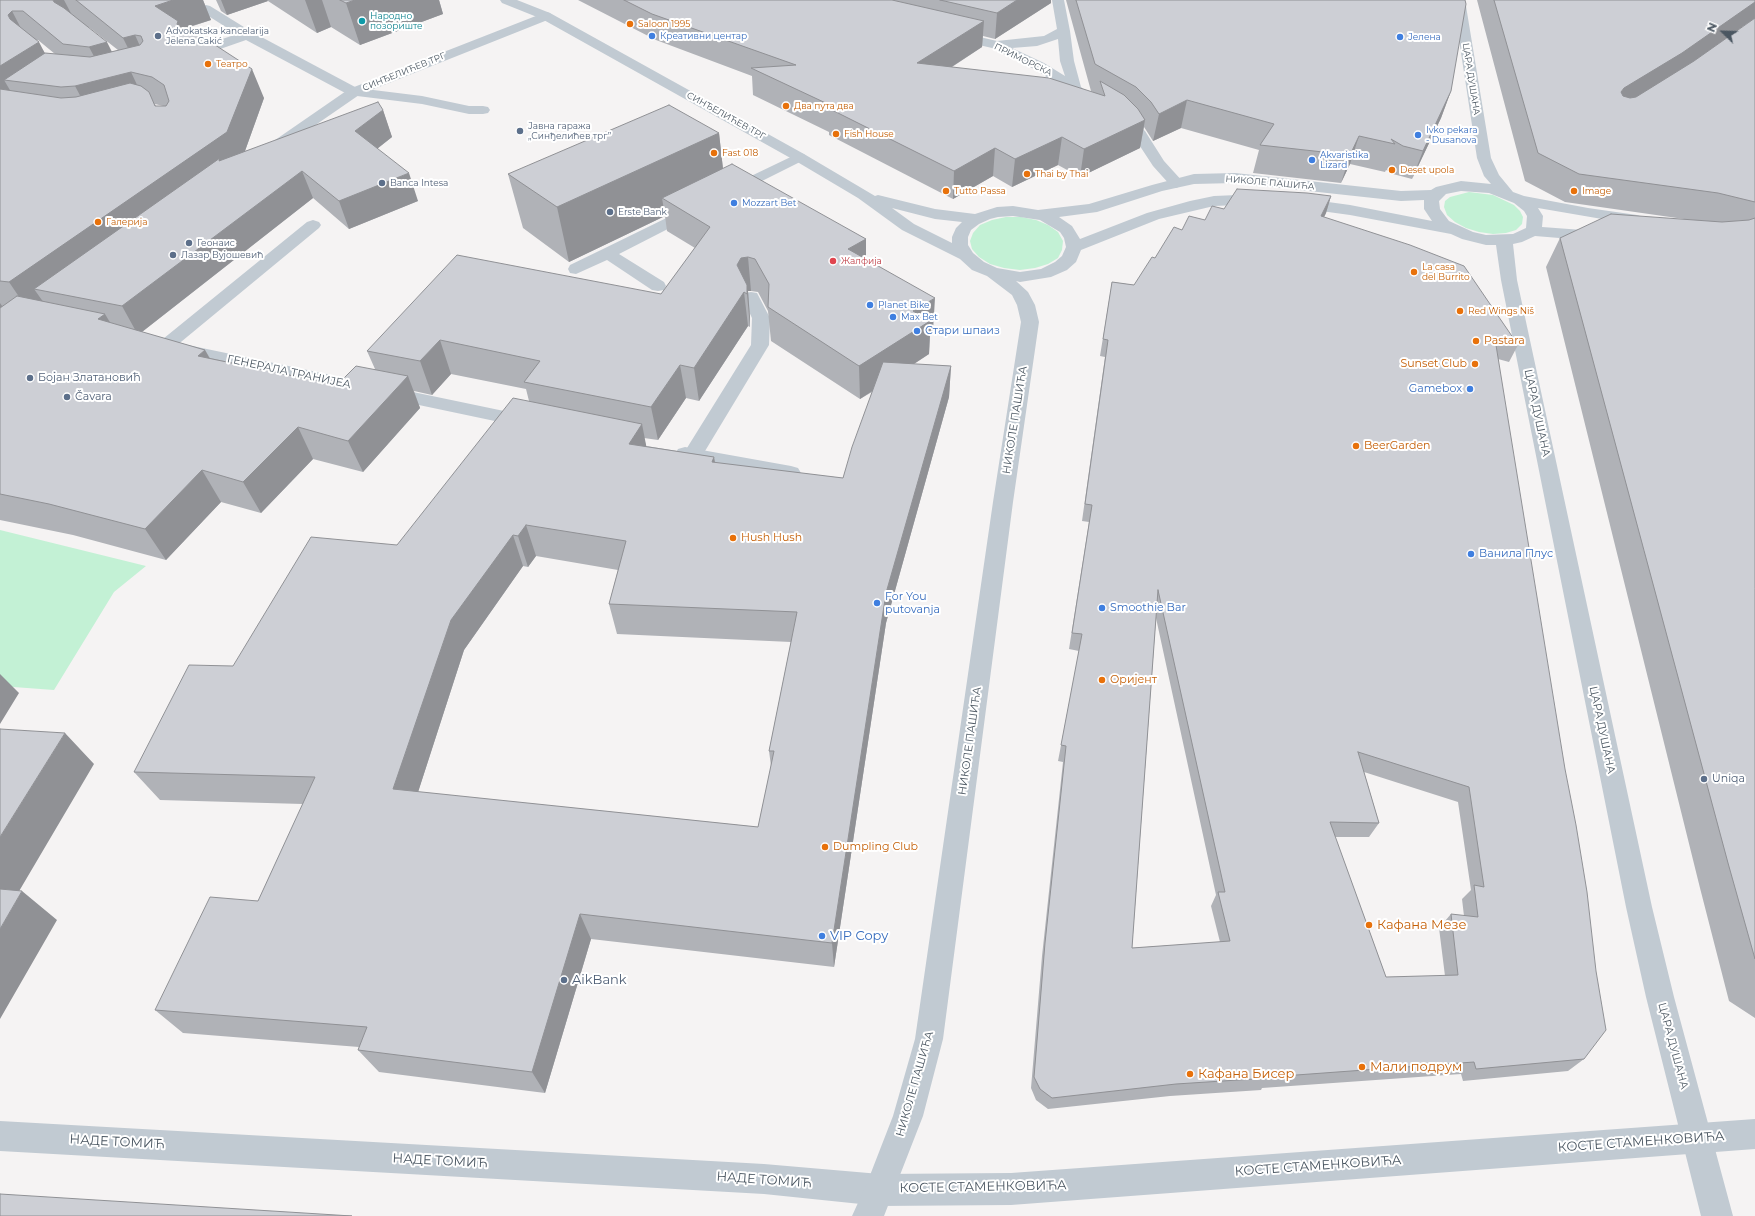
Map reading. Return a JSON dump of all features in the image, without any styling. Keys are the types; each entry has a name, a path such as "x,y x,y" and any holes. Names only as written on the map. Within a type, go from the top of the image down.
{"street":[{"name":"СИНЂЕЛИЋЕВ ТРГ","path":"506,0 546,16 798,157 862,195 908,227 966,256"},
{"name":"СИНЂЕЛИЋЕВ ТРГ","path":"528,0 546,16"},
{"path":"1058,0 1064,32 1067,61 1075,89"},
{"name":"ЦАРА ДУШАНА","path":"1459,0 1473,172 1492,176 1514,197 1530,208 1535,216 1533,231"},
{"name":"СИНЂЕЛИЋЕВ ТРГ","path":"206,10 248,35 354,92 546,16"},
{"path":"996,45 1037,42 1049,39 1064,32"},
{"name":"ПРИМОРСКА","path":"942,33 996,45 1038,66 1094,100"},
{"path":"198,52 248,35"},
{"path":"255,160 354,92 422,100 469,110 483,110"},
{"path":"1106,107 1125,118 1140,134 1158,163 1176,183"},
{"path":"576,269 798,157"},
{"path":"1613,237 1533,231 1516,239 1486,240 1468,236 1443,224 1432,209 1431,202 1435,195 1442,190 1473,172 1492,189 1514,197 1588,213 1656,222"},
{"name":"НИКОЛЕ ПАШИЋА","path":"1038,214 1056,222 1066,229 1072,238 1074,247 1070,258 1060,266 1045,273 1020,277 993,272 978,266 966,256 960,245 960,237 964,228 977,219 997,212 1013,211 1038,214 1091,209 1194,179 1235,178 1401,196 1435,195"},
{"name":"СИНЂЕЛИЋЕВ ТРГ","path":"862,195 912,209 977,219"},
{"name":"НИКОЛЕ ПАШИЋА","path":"1074,247 1153,216 1214,201 1238,199 1282,201 1350,210 1454,230"},
{"name":"ГЕНЕРАЛА ТРАНИЈЕА","path":"313,225 157,345 544,425"},
{"name":"ЦАРА ДУШАНА","path":"1504,240 1509,280 1639,907 1660,997 1717,1216"},
{"path":"607,253 658,286"},
{"name":"НИКОЛЕ ПАШИЋА","path":"868,1216 880,1190 908,1116 929,1039 1002,502 1030,322 1026,305 1019,292 993,272"},
{"path":"692,456 760,345 761,318 751,297"},
{"path":"668,451 807,476"},
{"name":"КОСТЕ СТАМЕНКОВИЋА","path":"880,1190 1030,1188 1755,1134"},
{"name":"НАДЕ ТОМИЋ","path":"0,1136 756,1179 880,1190"}],"green space":[{"path":"1469,192 1493,195 1514,205 1523,217 1522,224 1516,230 1506,233 1493,234 1466,228 1455,222 1447,215 1444,207 1445,201 1450,197"},
{"path":"1006,217 1021,217 1036,220 1048,225 1058,232 1063,241 1062,250 1058,258 1048,264 1020,270 990,264 979,257 972,249 970,241 973,233 980,225 992,220"},
{"path":"0,530 146,566 114,592 54,690 0,686"}],"building":[{"path":"0,0 53,0 107,42 89,47 63,44 23,11 12,11 8,15 10,19 39,42 0,66"},
{"path":"76,0 173,0 155,6 178,21 177,24 179,27 189,28 252,69 227,132 9,282 0,281 0,89 61,98 76,97 130,83 141,86 149,92 155,106 166,106 169,101 164,85 152,77 131,72 75,86 61,87 4,80 45,53 90,57 140,45 143,41 141,36 135,35 123,38"},
{"path":"340,0 355,0 346,3"},
{"path":"624,0 892,0 984,21 917,63 1049,78 1105,96 1100,81 1124,95 1138,109 1145,120 1084,149 1062,137 1015,159 995,148 954,171 828,108 830,105 751,68 796,65 652,14"},
{"path":"940,0 1017,0 997,13"},
{"path":"1076,0 1465,0 1466,4 1451,91 1423,151 1403,146 1391,139 1395,144 1359,136 1350,155 1260,145 1274,124 1187,100 1159,114 1151,102 1136,87 1095,64"},
{"path":"1494,0 1755,0 1755,2 1682,53 1624,88 1621,92 1623,96 1630,98 1636,97 1694,61 1755,18 1755,202 1718,193 1579,174 1538,153"},
{"path":"378,102 383,110 355,131 409,173 339,201 302,171 122,306 34,289 220,158 219,161"},
{"path":"669,105 719,133 557,207 508,174"},
{"path":"732,164 866,239 848,249 935,298 913,311 930,321 859,366 768,307 769,284 755,259 748,257 741,258 737,265 747,285 747,294 744,292 694,368 680,365 651,407 524,382 540,361 440,340 420,361 367,351 457,255 661,294 710,227 662,198"},
{"path":"1237,189 1307,193 1331,196 1321,216 1410,245 1464,266 1518,345 1495,339 1565,769 1587,892 1596,971 1606,1030 1584,1059 1476,1069 1474,1062 1269,1077 1176,1084 1052,1098 1040,1089 1034,1077 1045,943 1066,746 1061,745 1082,634 1072,633 1092,505 1085,504 1108,340 1103,339 1112,282 1134,285 1152,257 1155,258 1174,227 1182,230 1189,216 1205,220 1212,206 1224,209","holes":["1158,590 1225,892 1218,892 1230,941 1132,948","1358,752 1469,787 1484,887 1474,885 1478,917 1451,914 1458,975 1386,977 1330,822 1379,823"]},
{"path":"1611,214 1722,222 1749,220 1755,218 1755,959 1560,238"},
{"path":"17,296 105,314 98,319 205,350 198,356 337,385 356,366 408,376 348,441 298,427 243,482 202,470 145,529 49,504 0,494 0,308"},
{"path":"883,362 951,366 886,593 832,943 580,914 532,1072 358,1050 367,1027 155,1010 210,897 258,901 315,777 134,772 189,665 233,666 311,537 397,545 513,398 642,424 629,444 714,457 712,462 843,478 852,447","holes":["526,525 626,541 609,604 797,612 769,751 774,751 758,827 393,789 451,620 513,535 518,536"]},
{"path":"0,729 65,733 0,837"},
{"path":"0,889 22,891 0,929"},
{"path":"0,1194 352,1216 0,1216"}],"place":[{"name":"Народно позориште","path":"362,21"},
{"name":"Saloon 1995","path":"630,24"},
{"name":"Advokatska kancelarija Jelena Cakić","path":"158,36"},
{"name":"Креативни центар","path":"652,36"},
{"name":"Јелена","path":"1400,37"},
{"name":"Театро","path":"208,64"},
{"name":"Два пута два","path":"786,106"},
{"name":"Јавна гаража „Синђелићев трг”","path":"520,131"},
{"name":"Fish House","path":"836,134"},
{"name":"Ivko pekara - Dusanova","path":"1418,135"},
{"name":"Fast 018","path":"714,153"},
{"name":"Akvaristika Lizard","path":"1312,160"},
{"name":"Deset upola","path":"1392,170"},
{"name":"Thai by Thai","path":"1027,174"},
{"name":"Banca Intesa","path":"382,183"},
{"name":"Tutto Passa","path":"946,191"},
{"name":"Image","path":"1574,191"},
{"name":"Mozzart Bet","path":"734,203"},
{"name":"Erste Bank","path":"610,212"},
{"name":"Галерија","path":"98,222"},
{"name":"Геонаис","path":"189,243"},
{"name":"Лазар Вујошевић","path":"173,255"},
{"name":"Жалфија","path":"833,261"},
{"name":"La casa del Burrito","path":"1414,272"},
{"name":"Planet Bike","path":"870,305"},
{"name":"Red Wings Niš","path":"1460,311"},
{"name":"Max Bet","path":"893,317"},
{"name":"Стари шпаиз","path":"917,331"},
{"name":"Pastara","path":"1476,341"},
{"name":"Sunset Club","path":"1475,364"},
{"name":"Бојан Златановић","path":"30,378"},
{"name":"Gamebox","path":"1470,389"},
{"name":"Čavara","path":"67,397"},
{"name":"BeerGarden","path":"1356,446"},
{"name":"Hush Hush","path":"733,538"},
{"name":"Ванила Плус","path":"1471,554"},
{"name":"For You putovanja","path":"877,603"},
{"name":"Smoothie Bar","path":"1102,608"},
{"name":"Оријент","path":"1102,680"},
{"name":"Uniqa","path":"1704,779"},
{"name":"Dumpling Club","path":"825,847"},
{"name":"Кафана Мезе","path":"1369,925"},
{"name":"VIP Copy","path":"822,936"},
{"name":"AikBank","path":"564,980"},
{"name":"Мали подрум","path":"1362,1067"},
{"name":"Кафана Бисер","path":"1190,1074"}]}
